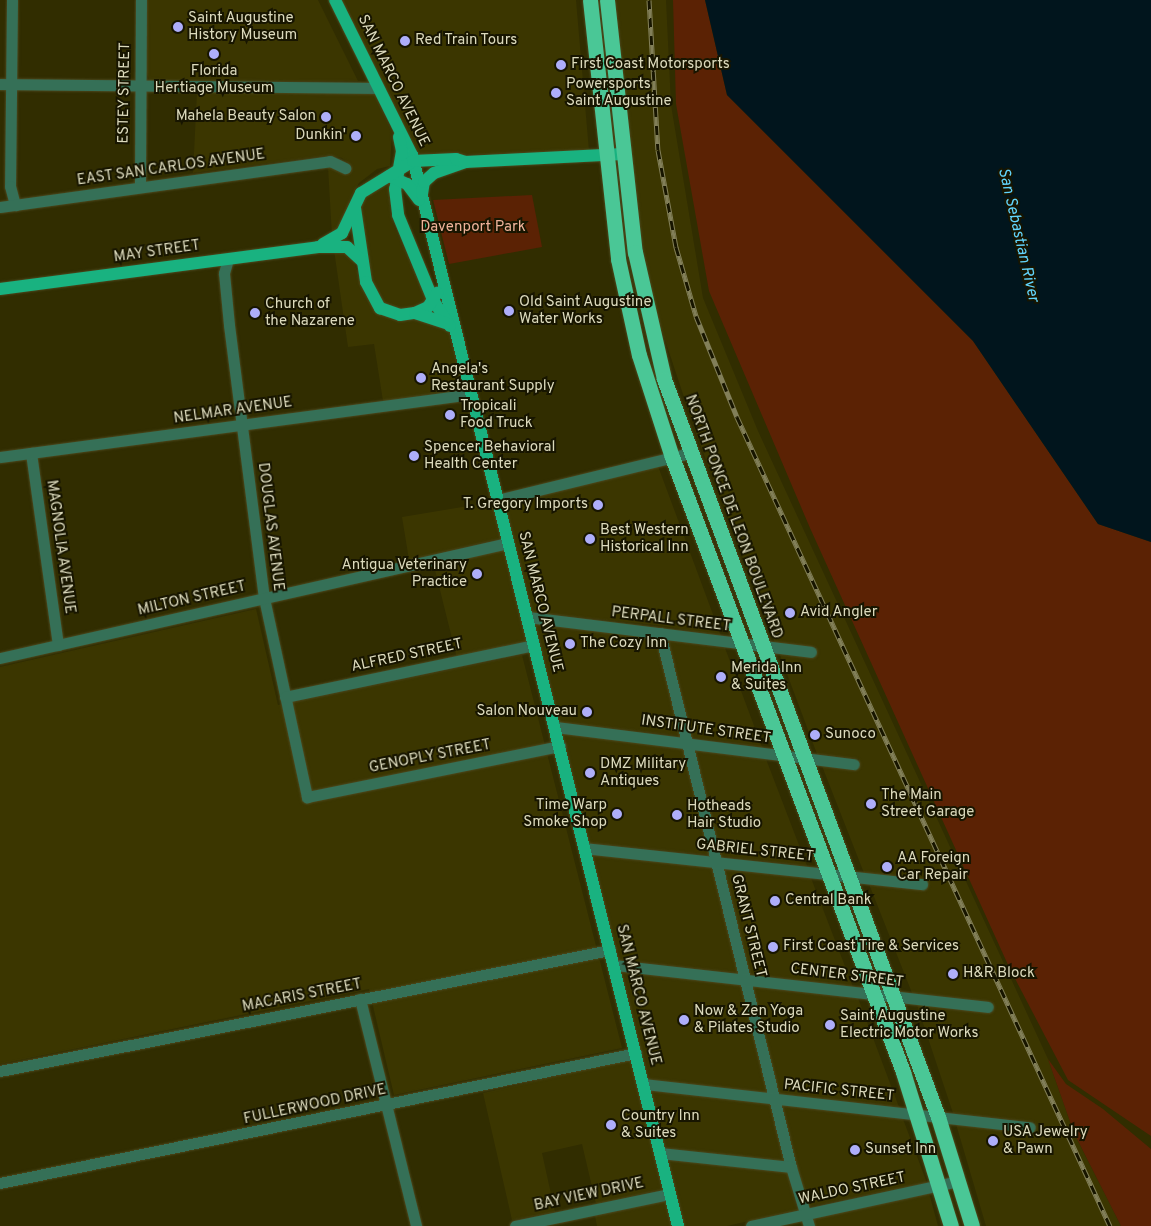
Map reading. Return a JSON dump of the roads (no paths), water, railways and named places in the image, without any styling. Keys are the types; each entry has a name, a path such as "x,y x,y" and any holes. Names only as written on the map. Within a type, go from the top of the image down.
{"highway":[{"path":"590,0 605,156 618,259 631,323 672,457 918,1114 951,1226"},
{"name":"NORTH PONCE DE LEON BOULEVARD","path":"607,0 634,252 649,322 690,452 938,1117 960,1182 972,1226"}],"main road":[{"name":"SAN MARCO AVENUE","path":"335,0 413,162 421,202 441,279 450,326 470,394 560,746 678,1226"},
{"path":"398,129 402,151 394,174 398,215 433,300 450,326"},
{"path":"421,202 428,177 466,162 622,154"},
{"path":"413,162 456,159 466,162"},
{"name":"MAY STREET","path":"318,247 342,233 356,204 369,186 413,162"},
{"path":"394,174 407,184 421,202"},
{"path":"356,204 362,261 369,292 380,308 400,315 415,314 450,326"},
{"name":"MAY STREET","path":"0,289 318,247 347,247 362,261"},
{"path":"415,314 433,300 441,279"}],"street":[{"path":"12,0 6,84 10,186 15,205"},
{"name":"ESTEY STREET","path":"140,186 141,0"},
{"path":"6,84 377,88"},
{"name":"EAST SAN CARLOS AVENUE","path":"0,207 330,161 345,168"},
{"name":"DOUGLAS AVENUE","path":"228,259 224,274 264,598 307,797"},
{"name":"NELMAR AVENUE","path":"0,457 470,394"},
{"path":"497,500 690,452"},
{"name":"MAGNOLIA AVENUE","path":"31,453 58,645"},
{"name":"MILTON STREET","path":"0,658 508,543"},
{"name":"PERPALL STREET","path":"527,617 811,652"},
{"name":"GRANT STREET","path":"660,633 791,1167 803,1214 809,1226"},
{"name":"ALFRED STREET","path":"285,697 534,645"},
{"name":"INSTITUTE STREET","path":"555,727 854,764"},
{"name":"GENOPLY STREET","path":"307,797 560,746"},
{"name":"GABRIEL STREET","path":"584,848 922,884"},
{"name":"MACARIS STREET","path":"0,1071 610,950"},
{"name":"CENTER STREET","path":"614,965 988,1007"},
{"path":"360,999 416,1226"},
{"name":"FULLERWOOD DRIVE","path":"0,1184 386,1106 636,1052"},
{"name":"PACIFIC STREET","path":"644,1084 1030,1127"},
{"path":"660,1153 791,1167"},
{"name":"WALDO STREET","path":"751,1226 960,1182"},
{"name":"BAY VIEW DRIVE","path":"515,1226 670,1194"}],"water":[{"name":"San Sebastian River","path":"705,0 1151,0 1151,542 1098,524 973,341 727,95"}],"railway":[{"path":"649,0 658,150 676,247 696,316 737,417 1110,1226"}],"place":[{"name":"Saint Augustine History Museum","path":"178,27"},
{"name":"Red Train Tours","path":"405,41"},
{"name":"Florida Hertiage Museum","path":"214,54"},
{"name":"First Coast Motorsports","path":"561,65"},
{"name":"Powersports Saint Augustine","path":"556,93"},
{"name":"Mahela Beauty Salon","path":"326,117"},
{"name":"Dunkin'","path":"356,136"},
{"name":"Old Saint Augustine Water Works","path":"509,311"},
{"name":"Church of the Nazarene","path":"255,313"},
{"name":"Angela's Restaurant Supply","path":"421,378"},
{"name":"Tropicali Food Truck","path":"450,415"},
{"name":"Spencer Behavioral Health Center","path":"414,456"},
{"name":"T. Gregory Imports","path":"598,505"},
{"name":"Best Western Historical Inn","path":"590,539"},
{"name":"Antigua Veterinary Practice","path":"477,574"},
{"name":"Avid Angler","path":"790,613"},
{"name":"The Cozy Inn","path":"570,644"},
{"name":"Merida Inn & Suites","path":"721,677"},
{"name":"Salon Nouveau","path":"587,712"},
{"name":"Sunoco","path":"815,735"},
{"name":"DMZ Military Antiques","path":"590,773"},
{"name":"The Main Street Garage","path":"871,804"},
{"name":"Time Warp Smoke Shop","path":"617,814"},
{"name":"Hotheads Hair Studio","path":"677,815"},
{"name":"AA Foreign Car Repair","path":"887,867"},
{"name":"Central Bank","path":"775,901"},
{"name":"First Coast Tire & Services","path":"773,947"},
{"name":"H&R Block","path":"953,974"},
{"name":"Now & Zen Yoga & Pilates Studio","path":"684,1020"},
{"name":"Saint Augustine Electric Motor Works","path":"830,1025"},
{"name":"Country Inn & Suites","path":"611,1125"},
{"name":"USA Jewelry & Pawn","path":"993,1141"},
{"name":"Sunset Inn","path":"855,1150"}],"park label":[{"name":"Davenport Park","path":"473,228"}]}
